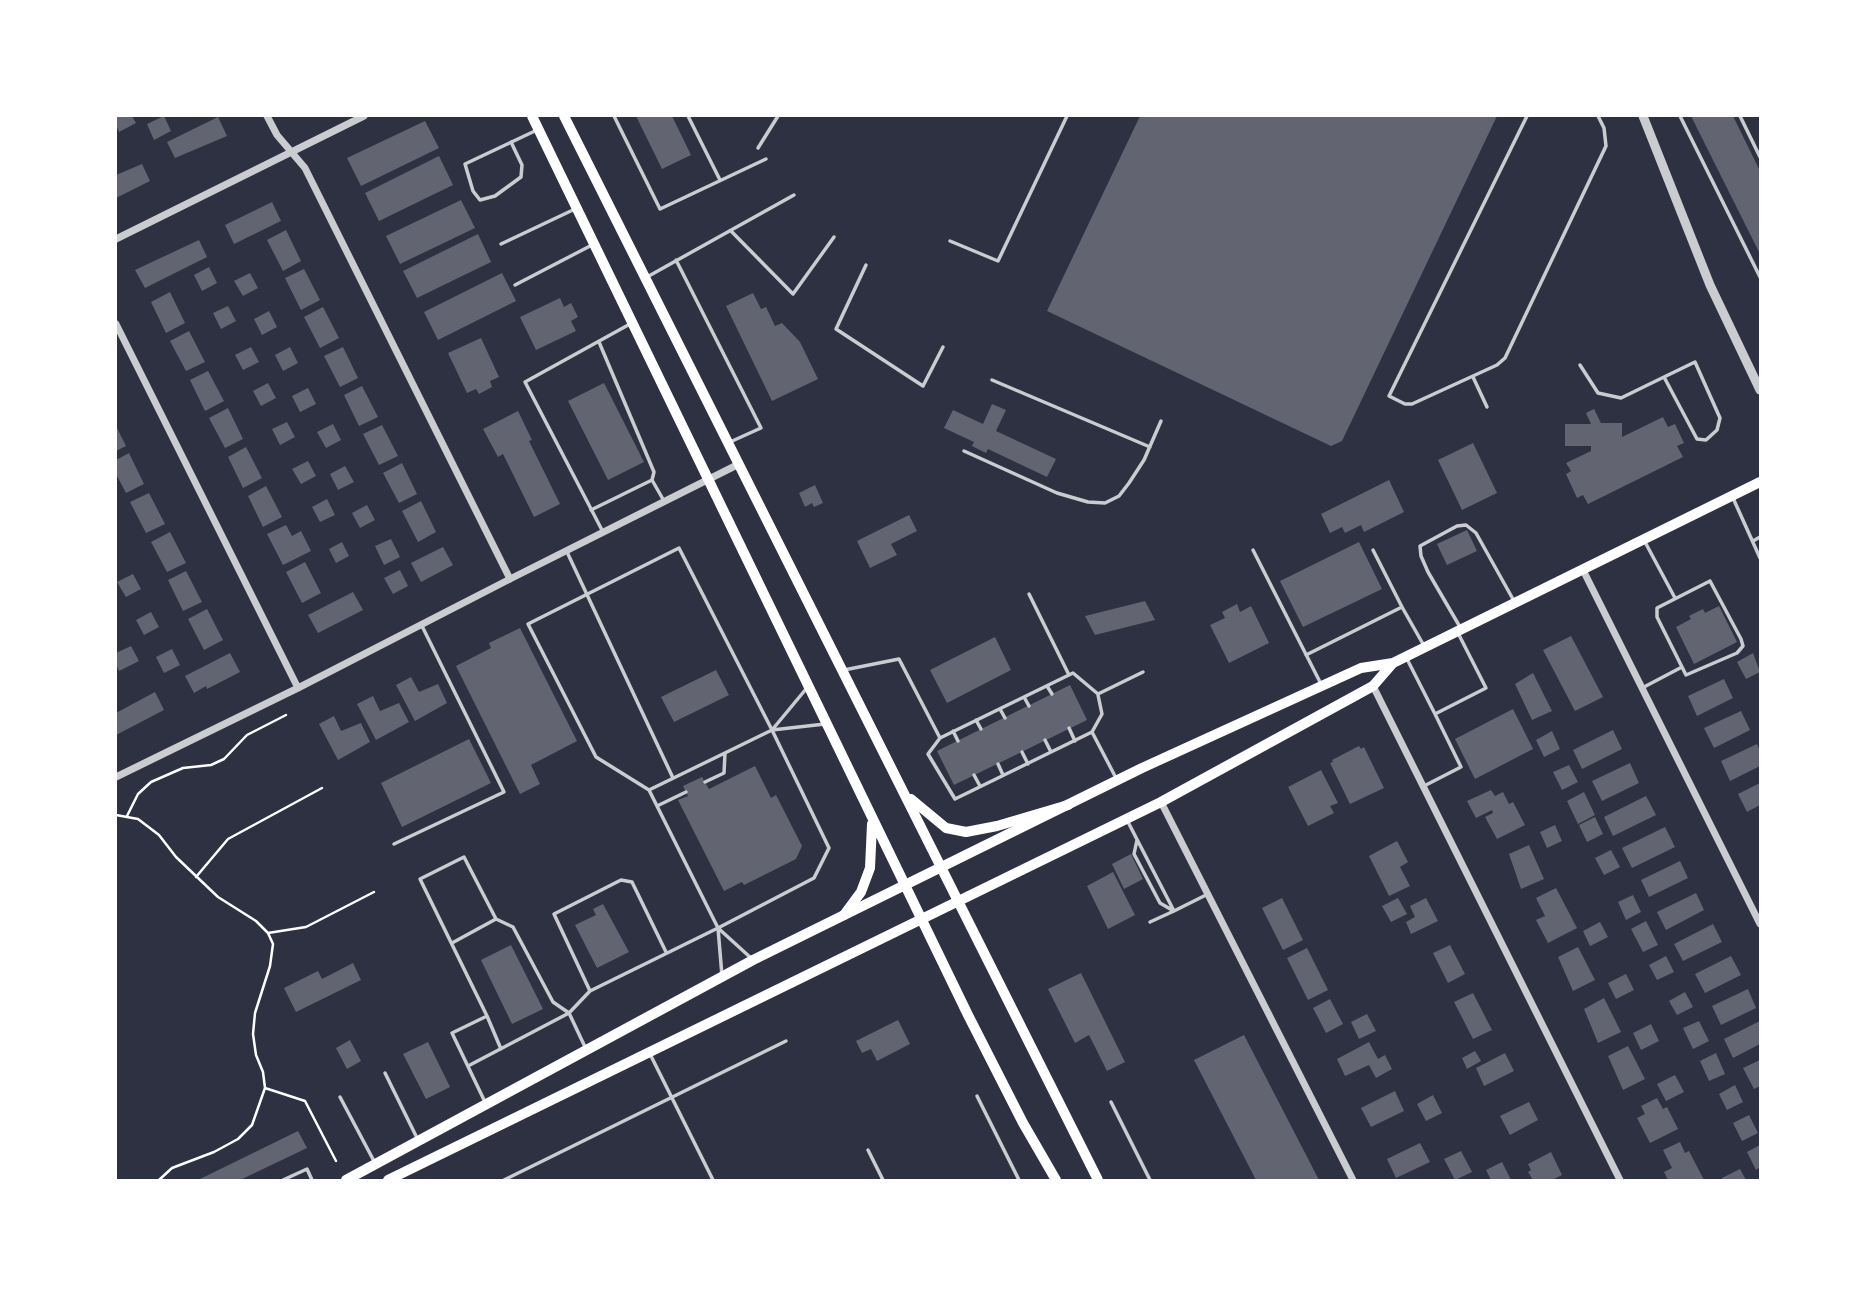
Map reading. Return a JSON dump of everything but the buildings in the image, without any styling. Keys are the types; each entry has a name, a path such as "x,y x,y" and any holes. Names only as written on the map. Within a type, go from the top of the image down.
{"main road":[{"path":"532,116 904,886 1023,1123 1056,1181"},
{"path":"564,116 1098,1181"},
{"path":"346,1181 722,976 1117,780 1361,668 1393,663 1406,657 1760,482"},
{"path":"388,1181 1161,802 1373,686 1393,663"},
{"path":"904,793 946,828 966,832 997,826 1068,805"},
{"path":"844,915 861,892 870,868 873,821"}],"street":[{"path":"267,116 276,135 305,168 510,579"},
{"path":"116,239 364,116"},
{"path":"1643,116 1695,251 1760,388"},
{"path":"116,324 298,688"},
{"path":"116,778 739,464"},
{"path":"1583,570 1760,925"},
{"path":"1373,686 1620,1181"},
{"path":"1161,802 1353,1181"}],"lane":[{"path":"614,116 660,209 766,159"},
{"path":"688,116 720,180"},
{"path":"758,148 778,116"},
{"path":"950,241 998,261 1067,116"},
{"path":"1527,116 1389,396 1405,404 1412,404 1497,365 1505,358 1606,146 1604,128 1598,116"},
{"path":"1680,116 1760,277"},
{"path":"1740,116 1760,157"},
{"path":"511,142 522,164 521,177 495,196 480,200 473,191 465,164 538,129"},
{"path":"645,278 794,195"},
{"path":"501,244 576,208"},
{"path":"730,231 793,294 834,237"},
{"path":"515,285 594,244"},
{"path":"676,260 761,428 728,443"},
{"path":"866,265 836,328 923,386 943,347"},
{"path":"603,532 525,382 632,323"},
{"path":"599,342 654,472 652,480 664,501"},
{"path":"1580,365 1598,393 1621,398 1664,377 1695,362 1720,418 1717,430 1706,440 1697,439 1664,377"},
{"path":"1473,376 1487,407"},
{"path":"992,380 1150,447"},
{"path":"964,451 1057,493 1088,502 1105,503 1119,496 1144,460 1161,421"},
{"path":"591,510 652,480"},
{"path":"1732,497 1760,558"},
{"path":"1434,714 1486,688 1428,572 1420,546 1457,526 1466,525 1476,533 1515,603"},
{"path":"1753,541 1760,537"},
{"path":"1644,540 1675,598"},
{"path":"468,1066 569,1013 590,991 718,928 814,878 829,848 679,548 528,624 596,757 649,790 718,928 753,960"},
{"path":"1253,550 1322,686"},
{"path":"1373,550 1425,648"},
{"path":"566,551 673,778"},
{"path":"1710,581 1743,643 1741,650 1686,676 1657,617 1657,608 1675,598 1710,581"},
{"path":"1029,594 1069,675"},
{"path":"1306,655 1402,607"},
{"path":"394,844 505,792 421,624"},
{"path":"1406,657 1461,767 1424,786"},
{"path":"842,671 899,659 940,738"},
{"path":"1643,688 1682,667"},
{"path":"1098,694 1143,672"},
{"path":"1073,673 1098,694 1102,715 1093,732 955,799 928,754 940,738 1047,686 1073,673"},
{"path":"1047,686 1052,694"},
{"path":"772,730 808,688"},
{"path":"1024,697 1029,706"},
{"path":"1000,709 1004,718"},
{"path":"976,720 981,729"},
{"path":"649,790 772,730 825,724"},
{"path":"1069,728 1075,741"},
{"path":"953,731 958,741"},
{"path":"1093,732 1117,780"},
{"path":"1045,740 1051,752"},
{"path":"705,782 724,773 725,752"},
{"path":"1022,752 1028,764"},
{"path":"998,764 1003,776"},
{"path":"974,775 980,787"},
{"path":"657,806 686,792"},
{"path":"1126,818 1174,911"},
{"path":"1137,839 1135,854 1160,903 1174,911"},
{"path":"501,1049 420,880 464,857 496,919 513,927 553,1002 569,1013 587,1051"},
{"path":"590,991 554,914 576,902 621,880 632,882 666,952"},
{"path":"1150,922 1208,894"},
{"path":"451,943 496,919"},
{"path":"718,928 722,976"},
{"path":"486,1016 452,1033 487,1105"},
{"path":"505,1181 786,1041"},
{"path":"649,1053 713,1181"},
{"path":"384,1073 419,1142"},
{"path":"977,1096 1019,1181"},
{"path":"340,1097 376,1165"},
{"path":"1111,1102 1150,1181"},
{"path":"868,1150 883,1181"},
{"path":"283,1181 307,1169 312,1181"}],"path":[{"path":"127,816 138,794 151,782 183,768 211,765 224,759 247,735 286,715"},
{"path":"196,877 228,839 322,788"},
{"path":"116,815 138,819 159,835 196,877 218,897 256,921 268,933 273,944 270,966 255,1013 253,1034 265,1088 252,1125 238,1139 173,1168 159,1181"},
{"path":"268,933 306,926 374,891"},
{"path":"265,1088 305,1101 336,1161"}]}
